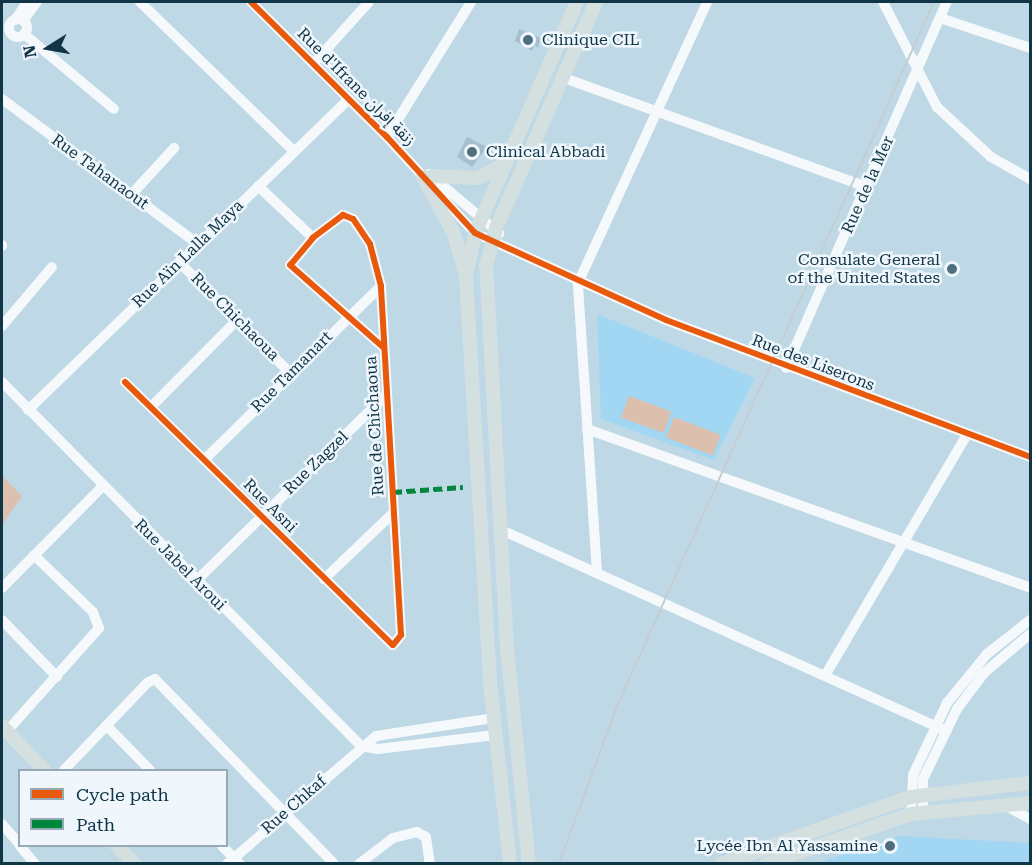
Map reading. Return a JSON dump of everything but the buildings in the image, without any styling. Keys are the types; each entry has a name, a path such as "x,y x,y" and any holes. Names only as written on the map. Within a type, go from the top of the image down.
{"main road":[{"path":"466,277 475,233 481,218 577,2"},
{"path":"529,864 499,529 485,276 496,228 596,2"},
{"path":"424,173 478,178 504,164"},
{"path":"424,173 454,234 466,277 493,718 510,864"},
{"path":"4,728 42,769"},
{"path":"721,864 916,795 1030,783"},
{"path":"766,864 917,813 1030,803"},
{"path":"118,847 135,864"}],"street":[{"path":"140,2 294,150"},
{"name":"Rue d'Ifrane زنقة إفران","path":"251,2 424,173 475,233 491,242"},
{"path":"314,63 369,2"},
{"path":"387,137 471,2"},
{"path":"597,572 578,283 707,2"},
{"path":"880,2 917,76 937,107 971,141 1030,179"},
{"name":"Rue de la Mer","path":"786,368 917,76 947,2"},
{"path":"24,34 11,33 31,3"},
{"path":"940,18 1030,48"},
{"path":"19,20 24,34 114,109"},
{"path":"564,78 866,187"},
{"name":"Rue Tahanaout","path":"2,99 198,244"},
{"name":"Rue Aïn Lalla Maya","path":"28,410 349,99"},
{"path":"131,195 174,148"},
{"name":"Rue d'Ifrane زنقة إفران","path":"424,173 496,228"},
{"path":"258,186 313,238 291,265 384,348"},
{"name":"Rue de Chichaoua","path":"313,238 347,215 370,244 381,285 398,644"},
{"path":"496,228 506,245"},
{"name":"Rue des Liserons","path":"491,242 506,245 578,283 786,368 1030,457"},
{"name":"Rue Chichaoua","path":"179,262 290,373"},
{"path":"2,326 52,267"},
{"name":"Rue Tamanart","path":"204,460 381,285"},
{"path":"151,407 237,321"},
{"name":"Rue Jabel Aroui","path":"2,382 102,487 361,746"},
{"name":"Rue Asni","path":"125,382 388,642 398,644"},
{"name":"Rue Zagzel","path":"196,581 386,395"},
{"path":"587,429 1030,588"},
{"path":"826,674 967,435"},
{"path":"2,588 102,487"},
{"path":"324,579 393,513"},
{"path":"499,529 826,674 940,729"},
{"path":"4,728 57,677 97,633 99,622 34,555"},
{"path":"2,620 57,677"},
{"path":"917,813 916,795 940,729 975,666 1030,620"},
{"path":"940,729 984,673 1030,634"},
{"path":"66,769 147,683 156,680 334,864"},
{"name":"Rue Chkaf","path":"234,862 285,813 361,746 376,736 493,718"},
{"path":"107,726 148,769"},
{"path":"361,746 378,749 495,735"},
{"path":"1004,805 1030,819"},
{"path":"2,824 18,843"},
{"path":"359,864 393,838 417,832 426,837 430,864"},
{"path":"22,847 35,864"},
{"path":"223,847 234,862"}],"shaded area":[{"path":"597,314 755,378 714,460 601,419"},
{"path":"629,396 671,411 663,433 621,418"},
{"path":"674,417 721,435 713,455 666,438"},
{"path":"2,476 22,496 2,525"},
{"path":"900,836 1030,843 1030,863 815,864"}],"tram line":[{"path":"559,864 618,704 934,2"}],"marked path":[{"path":"393,492 463,487"}],"cycle path":[{"path":"251,2 387,137 475,233 666,320 1030,457"},
{"path":"125,382 393,645 401,635 381,286 370,244 353,219 343,215 313,238 290,265 384,348"}],"place":[{"name":"Clinique CIL","path":"528,40"},
{"name":"Clinical Abbadi","path":"472,152"},
{"name":"Consulate General of the United States","path":"952,269"},
{"name":"Lycée Ibn Al Yassamine","path":"890,846"}]}
